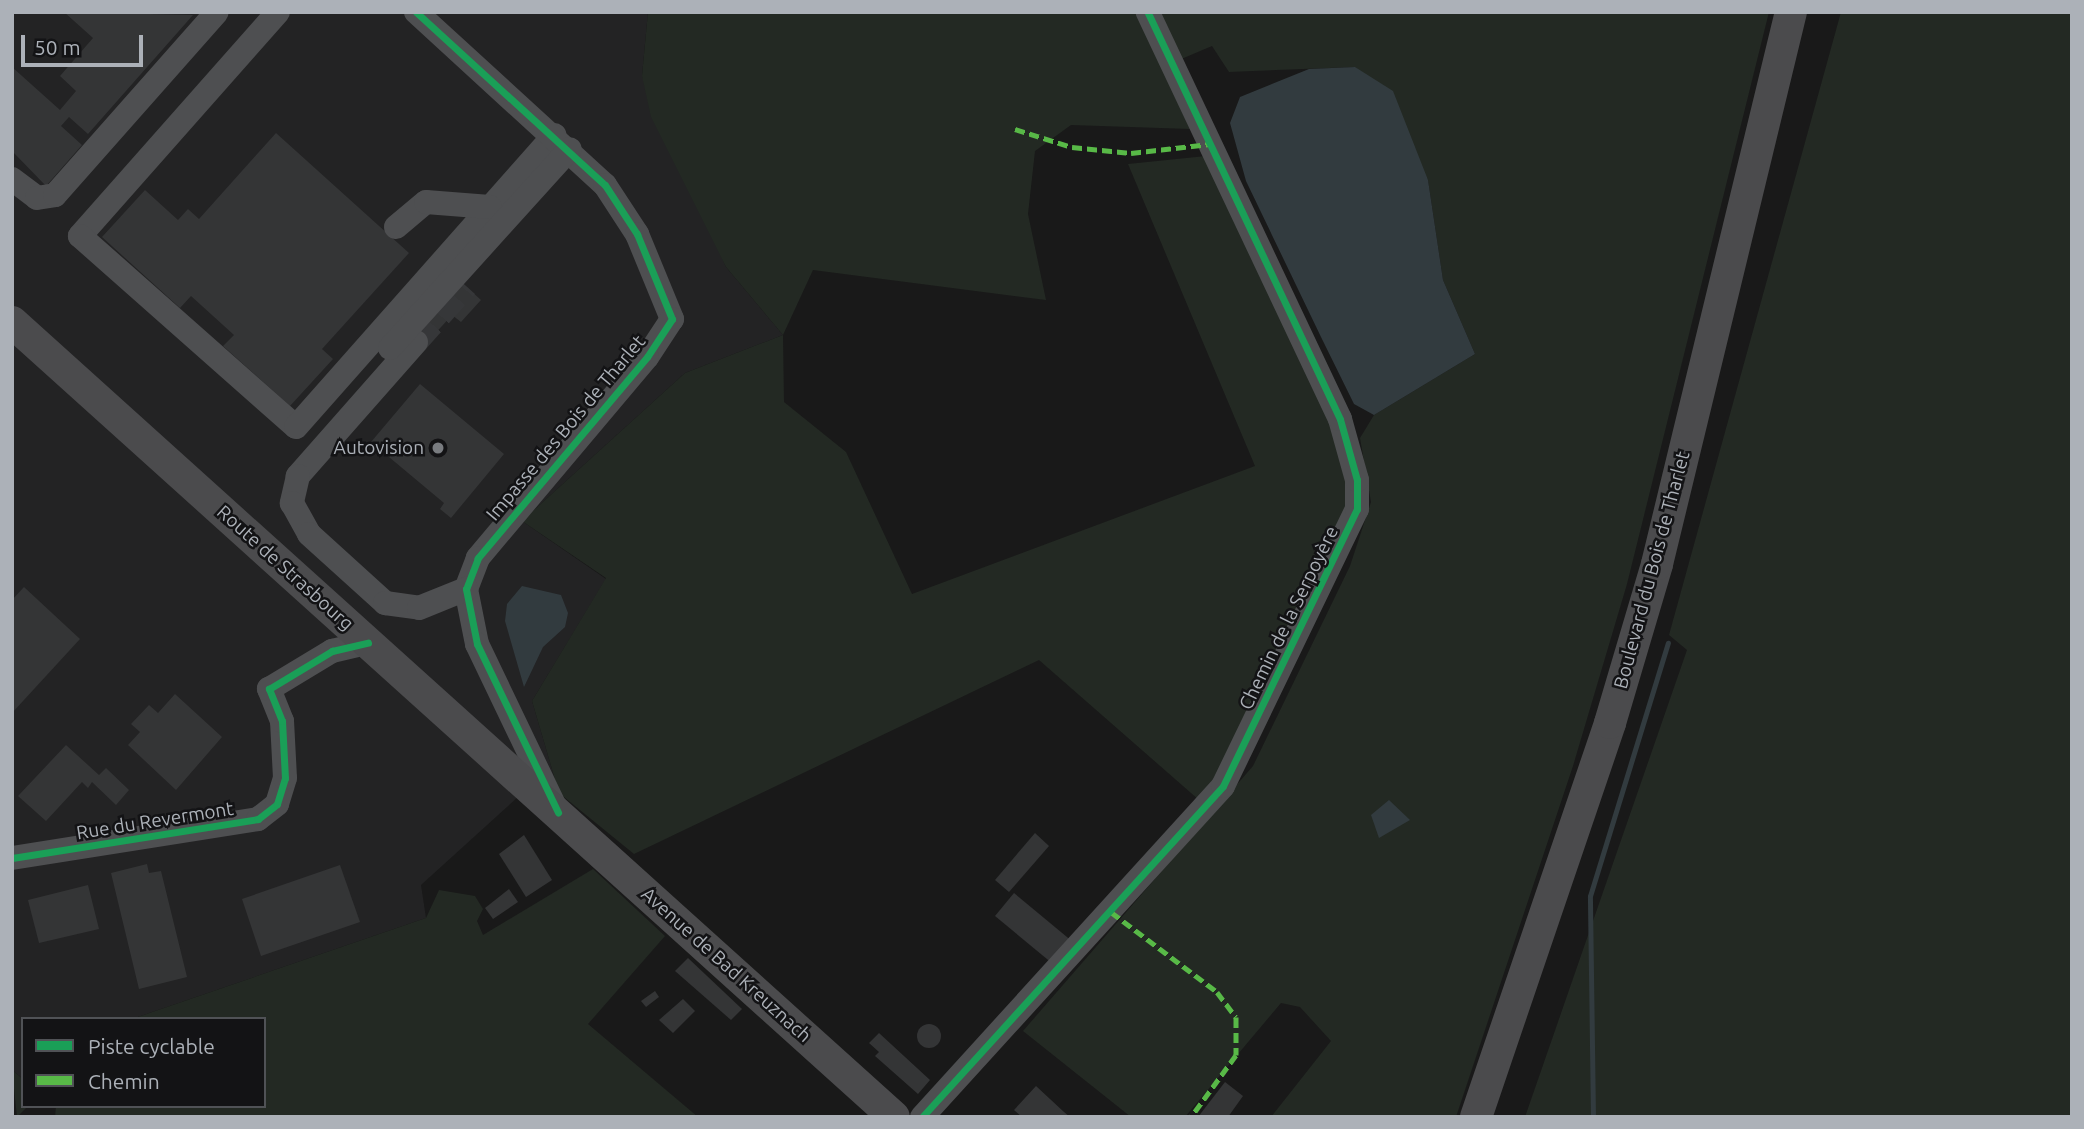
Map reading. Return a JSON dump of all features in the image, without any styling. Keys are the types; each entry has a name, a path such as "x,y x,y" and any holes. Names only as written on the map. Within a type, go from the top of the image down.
{"main road":[{"name":"Boulevard du Bois de Tharlet","path":"1476,1117 1610,723 1657,564 1791,12"},
{"name":"Route de Strasbourg","path":"12,322 558,813"},
{"name":"Avenue de Bad Kreuznach","path":"558,813 894,1117"}],"street":[{"path":"12,180 37,198 55,195 217,12"},
{"path":"278,12 80,236 296,427 490,207 568,147"},
{"name":"Impasse des Bois de Tharlet","path":"416,12 568,147 637,234 671,319 648,357 478,558 466,589"},
{"name":"Chemin de la Serpoyère","path":"922,1117 1223,786 1357,509 1357,480 1340,419 1148,12"},
{"path":"466,286 568,147"},
{"path":"360,406 365,376 568,147"},
{"path":"397,228 425,202 490,207"},
{"path":"416,342 299,477 296,516 385,603 419,608 466,589 477,644 558,813"},
{"name":"Rue du Revermont","path":"12,858 244,823 270,812 283,792 286,761 269,689 332,651 368,643"}],"shaded area":[{"path":"12,12 648,12 642,76 726,267 783,335 685,373 522,521 606,579 532,701 559,793 519,796 421,885 426,918 138,1017 21,1017 21,1077 12,1070"},
{"path":"648,12 1136,12 1190,129 1071,125 1035,151 1028,214 1046,300 813,270 783,335 726,267 651,117 642,76"},
{"path":"1160,12 1769,12 1627,584 1573,766 1456,1117 1271,1117 1331,1041 1300,1007 1281,1003 1185,1117 1131,1117 1023,1031 1253,766 1350,566 1371,502 1360,438 1374,415 1475,354 1443,280 1428,180 1355,67 1229,72 1212,46 1179,60"},
{"path":"1841,12 2072,12 2072,1117 1525,1117 1687,650 1669,635"},
{"path":"1355,67 1393,91 1428,180 1443,280 1475,354 1374,415 1354,404 1246,181 1230,123 1240,97 1309,69"},
{"path":"1206,156 1338,430 1351,503 1229,766 1199,800 1039,660 634,854 559,793 532,701 606,578 522,521 685,373 783,335 784,402 846,452 912,594 1255,466 1128,164"},
{"path":"522,586 561,595 568,613 565,627 543,647 524,687 505,621 507,604"},
{"path":"1389,800 1410,820 1379,838 1371,815"},
{"path":"593,869 665,936 588,1024 698,1117 55,1117 56,1108 266,1108 266,1017 138,1017 426,918 439,890 475,896 483,909 477,921 483,935"},
{"path":"12,1070 21,1077 21,1108 26,1108 17,1117"}],"building":[{"path":"64,12 193,15 88,134 69,117 61,126 82,145 46,186 12,151 12,67 60,110 76,91 60,76 93,38"},
{"path":"276,133 409,253 322,349 333,359 290,406 223,346 234,335 191,296 180,308 102,237 145,190 178,220 188,209 199,219"},
{"path":"459,280 481,300 461,322 452,315 422,348 409,336"},
{"name":"Autovision","path":"420,384 504,454 451,518 440,509 444,503 371,442"},
{"path":"24,587 80,639 12,713 12,600"},
{"path":"175,694 222,737 176,790 128,745 140,732 131,724 149,705 158,713"},
{"path":"66,745 99,775 106,768 129,790 116,805 92,782 88,788 82,782 46,821 18,796"},
{"path":"1035,833 1049,846 1009,892 995,880"},
{"path":"524,835 552,880 526,897 499,854"},
{"path":"147,864 149,873 161,871 187,977 139,989 111,873"},
{"path":"340,865 360,922 261,956 242,899"},
{"path":"88,885 99,929 39,943 28,900"},
{"path":"509,889 518,902 493,919 485,908"},
{"path":"1014,893 1073,942 1053,964 995,916"},
{"path":"688,958 742,1009 731,1020 675,971"},
{"path":"655,991 659,997 646,1007 641,1001"},
{"path":"683,999 695,1011 673,1033 659,1020"},
{"path":"929,1024 938,1027 941,1036 938,1045 929,1048 920,1045 917,1036 920,1027"},
{"path":"879,1033 930,1080 918,1094 875,1056 879,1052 869,1043"},
{"path":"1225,1082 1243,1096 1228,1117 1198,1117"},
{"path":"1036,1086 1070,1117 1022,1117 1014,1110"}],"waterway":[{"path":"1593,1117 1590,896 1668,643"}],"tunnel":[{"path":"416,342 466,286"}],"marked path":[{"path":"1015,129 1072,147 1131,153 1209,144"},
{"path":"1111,912 1217,992 1236,1017 1236,1055 1191,1117"}],"cycle path":[{"path":"416,12 605,185 637,234 672,319 647,357 478,558 466,589 477,644 558,812"},
{"path":"922,1117 1223,786 1357,509 1357,480 1340,419 1148,12"},
{"path":"12,858 258,819 277,804 285,778 282,721 269,689 332,651 368,643"}],"place":[{"name":"Autovision","path":"438,448"}]}
